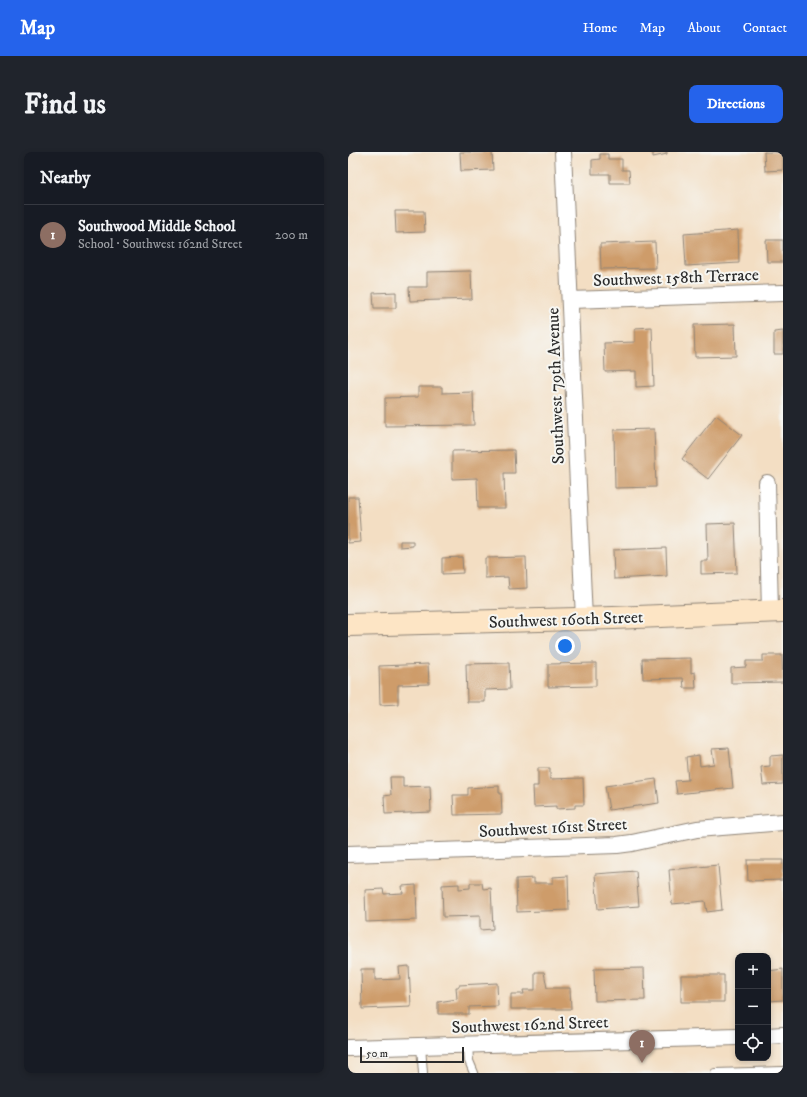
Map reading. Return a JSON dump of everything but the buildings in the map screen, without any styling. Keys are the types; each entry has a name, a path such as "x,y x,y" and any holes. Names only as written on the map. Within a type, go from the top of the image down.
{"street":[{"name":"Southwest 79th Avenue","path":"563,152 584,619"},
{"name":"Southwest 158th Terrace","path":"570,300 783,293"},
{"path":"767,483 777,611"},
{"name":"Southwest 160th Street","path":"348,625 584,619 777,611"},
{"name":"Southwest 161st Street","path":"348,854 617,845 697,829 783,822"},
{"path":"771,1036 783,1035"},
{"name":"Southwest 162nd Street","path":"348,1048 735,1036"}],"lane":[{"path":"468,1044 469,1061 474,1073"},
{"path":"421,1046 423,1073"},
{"path":"715,1073 783,1071"}],"place":[{"name":"Southwood Middle School","path":"642,1063"}]}
